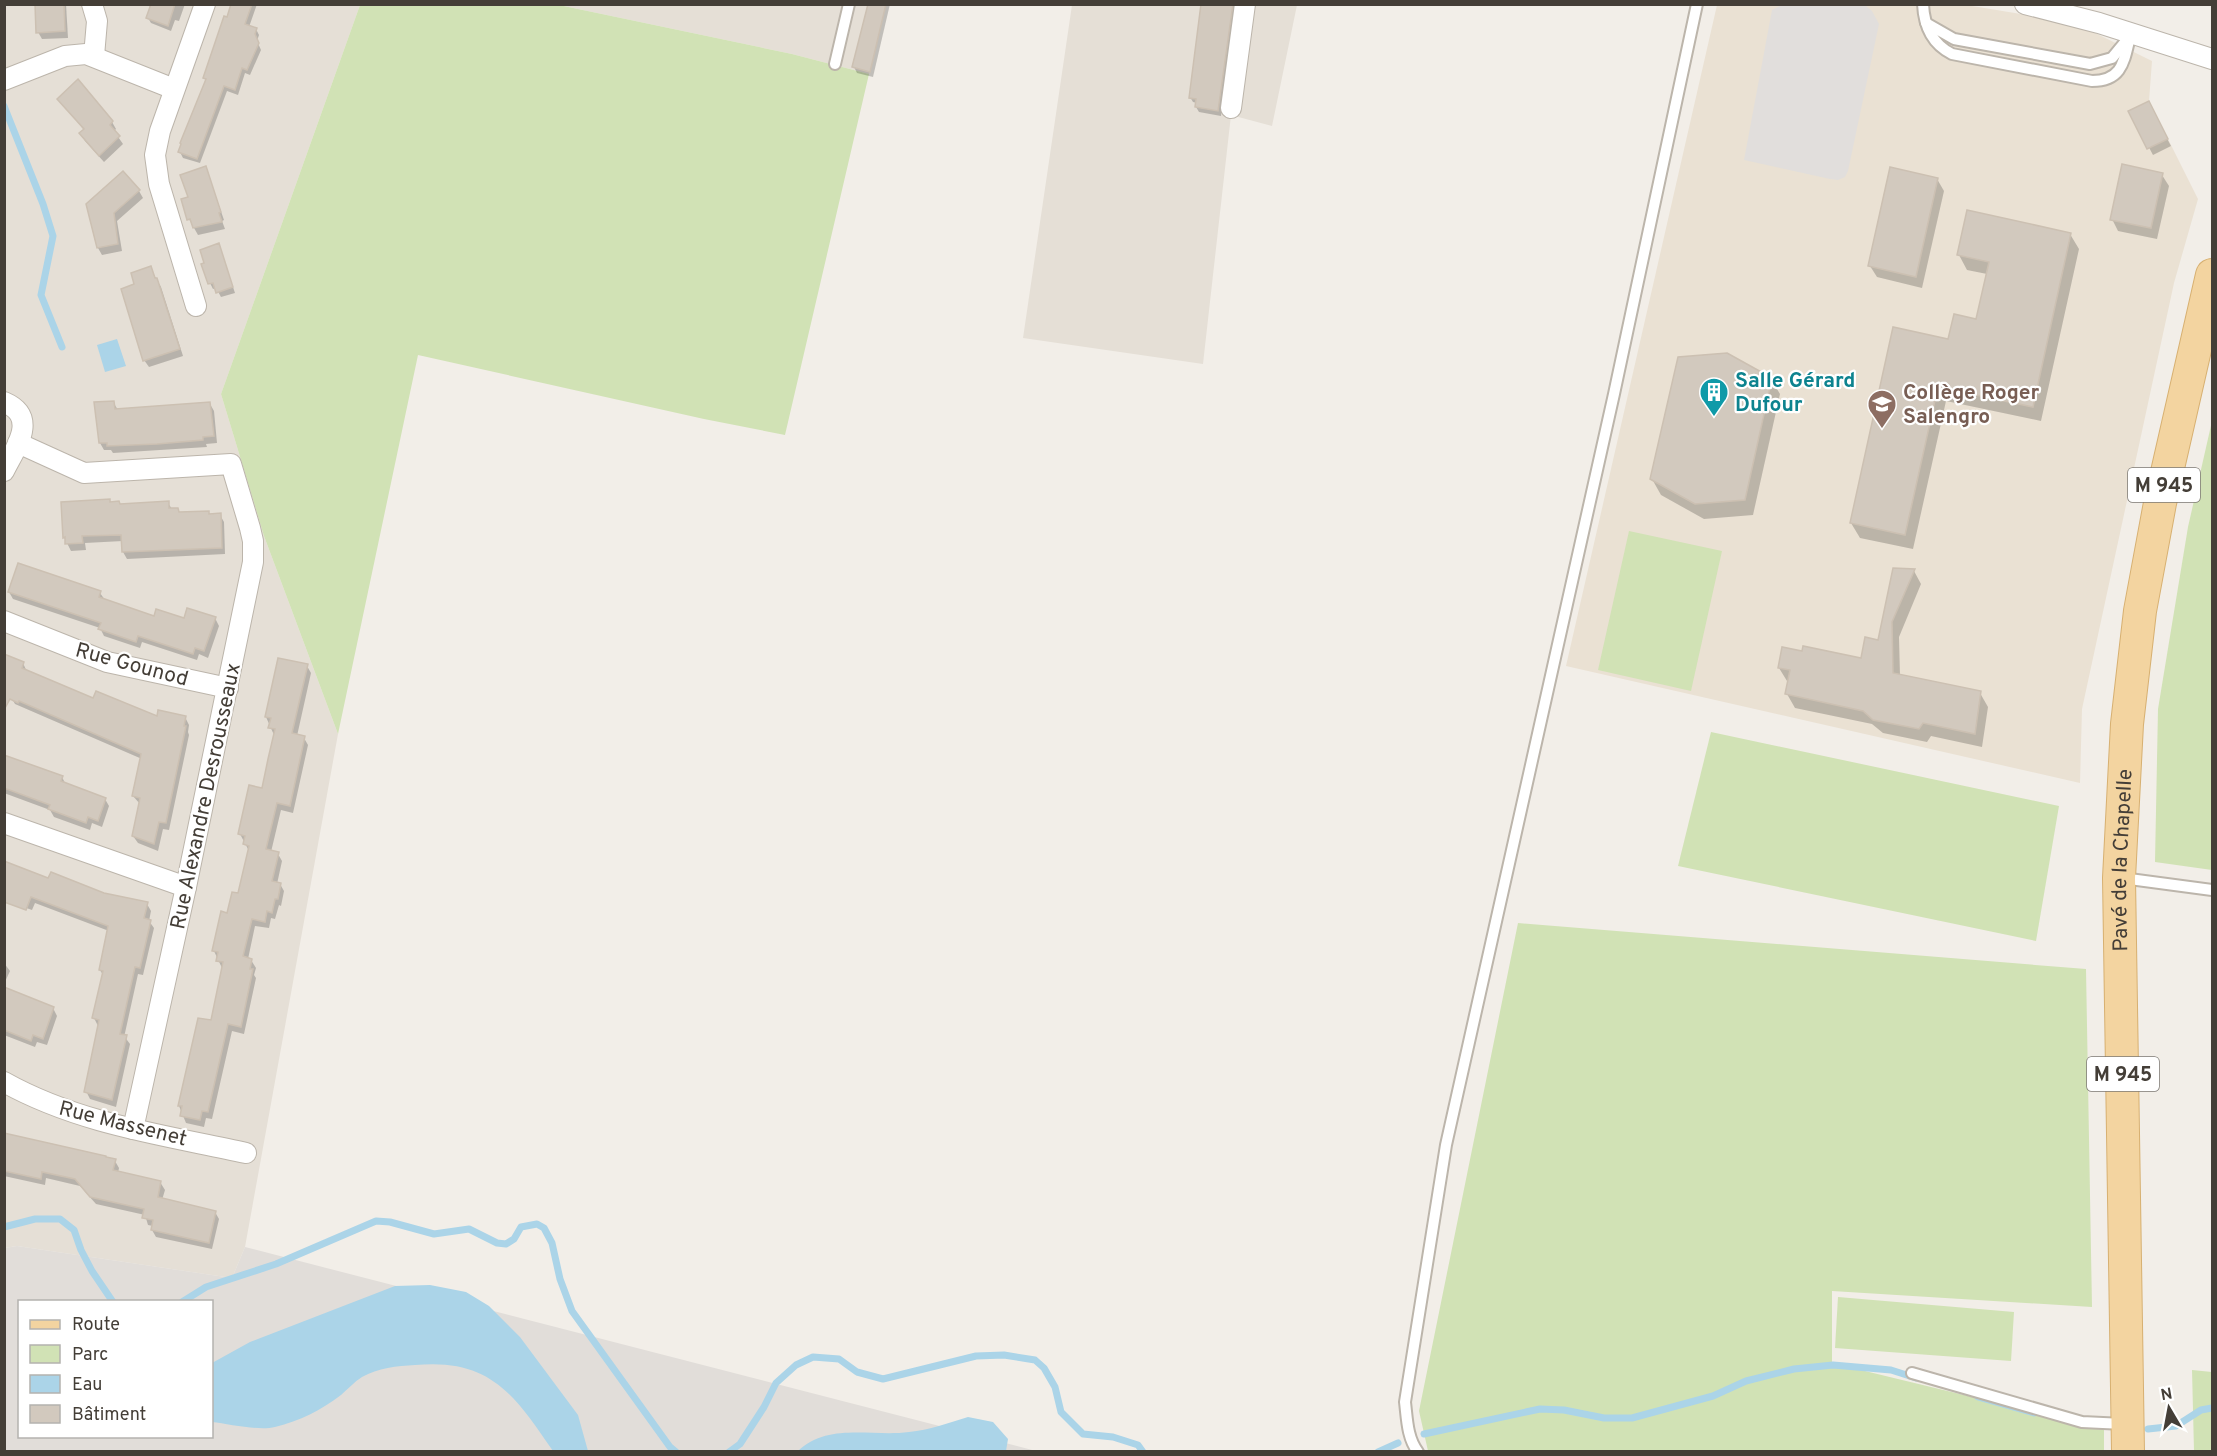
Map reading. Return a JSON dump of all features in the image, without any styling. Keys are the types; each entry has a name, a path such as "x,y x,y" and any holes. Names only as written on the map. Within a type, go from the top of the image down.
{"main road":[{"name":"Pavé de la Chapelle","path":"2128,1438 2119,878 2127,724 2140,611 2162,493 2212,275"}],"street":[{"path":"92,4 97,21 94,56"},
{"path":"196,306 156,170 156,143 205,4"},
{"path":"1231,108 1245,4"},
{"path":"2025,4 2131,33 2212,59"},
{"path":"14,77 76,54 94,56 174,89"},
{"path":"4,471 18,443 23,426 23,419 9,404"},
{"name":"Rue Alexandre Desrousseaux","path":"18,443 84,473 231,464 250,528 254,552 228,688 133,1129"},
{"name":"Rue Gounod","path":"4,621 108,662 228,688"},
{"path":"4,823 186,887"},
{"name":"Rue Massenet","path":"4,1082 64,1110 133,1129 246,1153"}],"lane":[{"path":"835,64 849,4"},
{"path":"1416,1449 1407,1425 1405,1402 1446,1145 1614,394 1697,4"},
{"path":"1923,4 1926,23 1936,43 1952,54 2092,81 2109,79 2117,73 2131,33"},
{"path":"1926,23 1954,39 2090,64 2112,58 2131,33"},
{"path":"2119,878 2212,890"},
{"path":"1912,1373 2082,1422 2128,1438"}],"shaded area":[{"path":"5,5 360,5 221,394 264,536 338,734 245,1247 232,1278 17,1246 5,1248"},
{"path":"559,5 885,5 869,74 792,54"},
{"path":"1072,5 1297,5 1272,126 1231,115 1203,364 1023,338"},
{"name":"Collège Roger Salengro","path":"1717,5 1966,5 2033,16 2091,31 2152,61 2149,101 2198,199 2174,283 2082,709 2080,783 1566,666"},
{"path":"1782,5 1866,6 1872,11 1879,24 1845,177 1838,180 1830,179 1744,160 1772,10"},
{"path":"17,1246 232,1278 245,1247 1036,1451 5,1452 5,1248"}],"green space":[{"path":"360,5 559,5 792,54 869,74 785,435 418,355 338,734 264,536 221,394"},
{"path":"2212,421 2212,870 2155,862 2158,709 2188,527"},
{"path":"1629,531 1722,551 1691,691 1598,670"},
{"path":"1711,732 2059,806 2036,941 1678,866"},
{"path":"1518,923 2086,969 2092,1307 1832,1291 1832,1363 2104,1429 2104,1451 1428,1451 1419,1411"},
{"path":"1838,1297 2014,1312 2011,1361 1835,1348"},
{"path":"2192,1370 2212,1372 2212,1451 2194,1451"}],"water":[{"path":"117,339 126,366 105,372 97,345"},
{"path":"430,1285 466,1292 489,1306 520,1337 578,1415 588,1451 553,1451 526,1413 498,1384 482,1374 441,1364 401,1366 374,1371 359,1379 341,1395 318,1410 293,1422 275,1427 253,1428 213,1422 213,1362 250,1342 395,1286"},
{"path":"968,1417 993,1422 1008,1439 1006,1451 798,1451 823,1436 909,1432"}],"building":[{"path":"35,4 64,4 65,31 36,33"},
{"path":"151,4 175,4 168,26 146,18"},
{"path":"231,4 252,4 245,24 257,28 255,34 259,43 247,70 242,68 235,90 224,86 197,159 178,152 206,79 203,78 224,16 227,17"},
{"path":"868,4 886,4 870,72 852,67"},
{"path":"1201,4 1233,4 1218,111 1195,107 1196,99 1189,98"},
{"path":"78,79 113,121 110,125 120,136 99,156 79,133 84,129 57,99"},
{"path":"2149,101 2168,139 2147,149 2128,111"},
{"path":"2122,164 2163,173 2151,228 2110,220"},
{"path":"206,166 222,222 193,228 190,219 187,220 181,199 188,197 180,175"},
{"path":"1890,167 1938,178 1916,277 1868,266"},
{"path":"123,171 140,190 114,213 118,244 97,248 86,204"},
{"path":"1967,210 2071,233 2033,407 1938,387 1905,535 1850,523 1893,327 1948,339 1954,314 1976,319 1989,262 1957,255"},
{"path":"219,243 233,287 216,293 213,283 208,284 201,264 204,263 200,250"},
{"path":"151,266 180,349 143,361 121,289 134,284 131,273"},
{"name":"Salle Gérard Dufour","path":"1727,353 1772,378 1745,500 1695,504 1650,479 1678,357"},
{"path":"114,401 115,409 210,402 214,436 203,437 203,440 107,446 107,443 99,443 94,402"},
{"path":"110,499 110,502 119,501 120,504 169,501 169,508 178,508 179,512 221,513 222,548 122,552 121,535 82,536 83,543 65,544 61,502"},
{"path":"18,563 101,591 99,597 154,616 156,609 184,618 187,608 216,617 204,651 195,648 193,654 138,636 136,642 98,629 101,623 8,592"},
{"path":"1893,568 1915,569 1892,622 1893,673 1981,691 1975,734 1923,723 1919,729 1873,720 1863,711 1785,694 1790,670 1778,668 1782,647 1802,651 1803,646 1861,658 1865,637 1878,640"},
{"path":"4,654 24,662 22,668 93,698 96,691 157,716 158,710 186,716 184,726 186,726 166,823 159,822 154,844 132,836 140,798 132,796 141,754 19,701 18,703 10,699 4,710"},
{"path":"278,658 308,664 292,733 305,736 290,806 277,803 266,849 279,852 272,881 281,883 278,899 275,899 272,913 267,911 265,922 252,919 243,956 252,959 250,969 253,969 241,1027 228,1024 208,1112 202,1111 200,1120 180,1116 182,1106 178,1106 198,1018 211,1020 223,962 216,961 218,952 212,951 221,911 227,913 232,892 238,893 249,846 243,844 245,836 238,834 249,785 262,788 275,729 268,728 271,718 265,717"},
{"path":"4,755 63,776 61,781 106,798 98,821 88,817 86,823 48,809 50,805 4,788"},
{"path":"4,861 48,878 51,872 104,893 148,902 144,918 151,920 140,968 135,967 120,1034 127,1035 112,1100 84,1092 99,1020 92,1018 103,971 99,970 108,926 31,897 26,910 4,902"},
{"path":"4,987 54,1007 43,1039 33,1035 31,1041 4,1030"},
{"path":"4,1133 116,1159 113,1170 161,1181 158,1197 216,1211 209,1243 151,1230 153,1220 142,1218 144,1209 90,1197 75,1179 42,1172 41,1179 4,1171"}],"waterway":[{"path":"4,106 43,204 53,236 41,295 62,347"},
{"path":"4,1227 35,1219 60,1219 74,1230 92,1271 112,1300"},
{"path":"185,1300 206,1287 276,1264 376,1221 390,1222 434,1234 469,1229 497,1243 506,1244 514,1239 521,1227 537,1224 544,1228 552,1243 560,1279 572,1311 670,1447 676,1452"},
{"path":"729,1452 740,1444 764,1407 776,1383 796,1365 813,1357 839,1359 857,1372 883,1379 976,1356 1004,1355 1035,1360 1044,1368 1055,1387 1061,1412 1083,1434 1113,1437 1138,1445 1143,1452"},
{"path":"1424,1434 1540,1409 1564,1410 1604,1418 1632,1418 1713,1396 1746,1381 1794,1369 1833,1365 1891,1370 1916,1378"},
{"path":"1978,1397 2034,1413"},
{"path":"2148,1429 2176,1426 2201,1410 2212,1408"},
{"path":"1378,1452 1398,1443"}],"place":[{"name":"Salle Gérard Dufour","path":"1714,418"},
{"name":"Collège Roger Salengro","path":"1882,430"}]}
